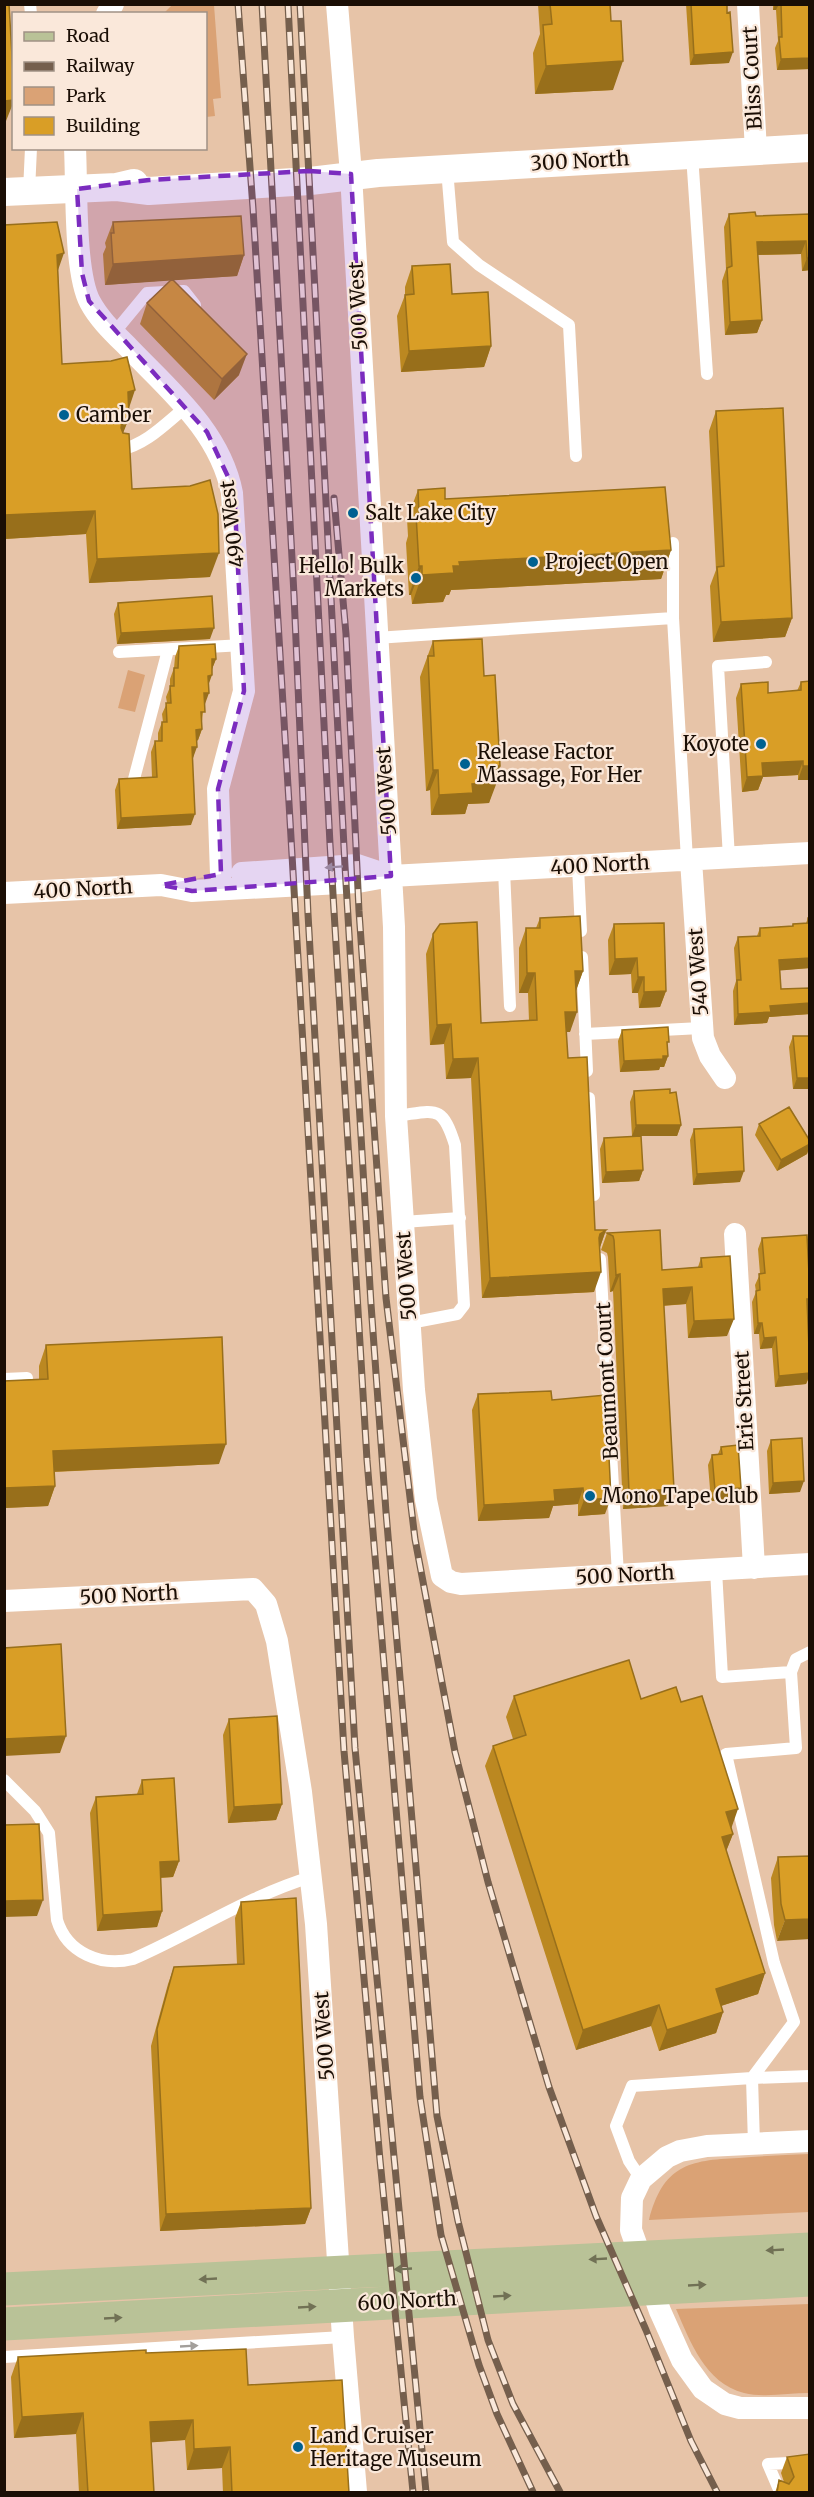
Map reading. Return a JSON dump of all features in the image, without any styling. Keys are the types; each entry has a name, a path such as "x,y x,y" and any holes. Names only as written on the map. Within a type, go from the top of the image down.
{"main road":[{"name":"600 North","path":"4,2324 741,2268 810,2248"},
{"name":"600 North","path":"4,2289 741,2268 810,2280"}],"street":[{"name":"500 West","path":"337,4 351,174 394,927 396,1116 402,1221 420,1457 426,1500 442,1576"},
{"name":"Bliss Court","path":"748,4 756,151"},
{"name":"300 North","path":"16,192 117,187 149,191 310,182 351,174 810,148"},
{"name":"490 West","path":"75,150 84,287 95,310 114,333 186,407 207,432 230,482 235,507 244,691 218,789 221,874"},
{"name":"400 North","path":"161,885 192,891 358,882 391,876 810,853"},
{"name":"540 West","path":"689,860 701,1028 706,1048 725,1078"},
{"name":"400 North","path":"4,893 161,885 191,876 357,865 391,876"},
{"name":"Erie Street","path":"735,1234 754,1568"},
{"name":"500 North","path":"442,1576 451,1582 461,1584 810,1564"},
{"name":"500 West","path":"254,1589 266,1604 277,1641 301,1792 311,1877 356,2493"},
{"name":"500 North","path":"4,1601 254,1589"},
{"path":"810,2141 707,2146 680,2151 657,2163 641,2179 632,2198 631,2208 633,2238 660,2311 682,2360 694,2380 713,2397 741,2408 810,2408"}],"lane":[{"path":"16,192 30,150"},
{"path":"692,154 707,374"},
{"path":"447,169 453,243 479,265 569,325 576,456"},
{"path":"114,333 147,293 184,291 206,319"},
{"path":"120,450 134,447 150,437 186,407"},
{"path":"673,543 673,618 689,860"},
{"path":"376,638 673,618"},
{"path":"119,652 243,645"},
{"path":"134,779 168,650"},
{"path":"729,858 718,666 766,662"},
{"path":"578,866 594,1196"},
{"path":"504,870 510,1006"},
{"path":"585,1034 701,1028"},
{"path":"396,1116 432,1112 439,1114 448,1122 455,1145 460,1218 464,1305 456,1314 410,1323"},
{"path":"402,1221 460,1218"},
{"name":"Beaumont Court","path":"600,1258 618,1575"},
{"path":"4,1379 27,1378"},
{"path":"716,1569 722,1677 790,1672"},
{"path":"754,2144 752,2078 794,2022 774,1963 726,1754 796,1748 790,1672 796,1659 810,1652"},
{"path":"4,1780 35,1811 49,1833 60,1932 80,1951 94,1958 120,1962 133,1959 245,1904 291,1883 311,1877"},
{"path":"641,2179 629,2161 616,2126 632,2086 810,2076"},
{"path":"4,2357 343,2337"},
{"path":"780,2493 768,2464 810,2463"}],"highlighted area":[{"path":"309,171 351,174 391,876 192,891 161,885 221,874 218,789 244,691 235,507 230,481 207,432 89,301 82,273 77,189 149,180"}],"green space":[{"path":"173,4 214,5 221,98 213,99 215,116 207,117 207,12 165,12"},
{"path":"128,670 145,675 135,712 118,708"},
{"path":"809,2154 809,2212 649,2220 655,2202 670,2177 692,2164 721,2159"},
{"path":"809,2304 809,2393 768,2395 744,2393 730,2388 719,2380 693,2347 676,2309"}],"building":[{"path":"4,4 9,4 12,100 4,101"},
{"path":"550,4 610,4 611,21 621,21 623,61 546,66 543,25 552,24"},
{"path":"691,4 727,4 727,13 730,12 733,52 694,55"},
{"path":"781,4 810,4 810,58 781,59 779,37 782,37"},
{"path":"755,212 756,216 810,214 810,258 807,258 806,241 757,242 762,320 730,322 727,268 732,266 729,214"},
{"path":"241,216 244,255 113,264 111,233 114,233 113,222"},
{"name":"Camber","path":"57,222 64,253 57,255 62,364 111,361 127,357 135,390 128,392 129,418 122,421 121,428 123,433 129,434 132,489 190,486 210,480 218,514 219,553 97,559 95,511 4,515 4,225"},
{"path":"450,264 452,294 488,292 491,346 409,351 405,295 414,294 412,266"},
{"path":"172,279 247,354 222,379 147,303"},
{"path":"783,408 792,618 721,622 717,567 724,566 716,411"},
{"path":"665,487 671,550 459,562 460,566 453,566 454,573 422,575 422,566 419,566 416,514 419,514 418,490 445,488 445,499"},
{"path":"212,596 214,628 121,633 118,603"},
{"path":"482,639 484,676 495,675 500,766 496,766 497,782 472,784 473,793 439,795 438,770 433,770 428,656 434,656 433,641"},
{"path":"215,644 216,659 212,659 212,675 208,676 209,693 204,693 205,712 201,712 202,729 196,730 197,747 192,747 195,814 121,818 119,779 157,777 155,741 162,741 162,722 167,722 166,703 171,703 170,686 174,686 174,668 178,668 179,646"},
{"path":"810,681 810,766 803,766 803,761 762,763 763,776 747,777 741,684 768,682 768,693 801,690 801,682"},
{"path":"580,916 583,971 575,971 577,1012 565,1012 568,1058 587,1057 595,1230 606,1230 600,1234 599,1238 601,1272 490,1278 478,1058 453,1059 451,1024 437,1025 433,934 440,924 477,922 481,1023 537,1020 535,973 527,973 526,928 540,928 540,918"},
{"path":"808,918 810,918 810,958 779,960 781,989 810,988 810,1003 770,1006 771,1012 738,1014 737,980 741,980 738,937 760,936 760,928 808,923"},
{"path":"664,923 666,991 644,992 644,977 638,977 637,958 615,959 614,924"},
{"path":"668,1027 668,1056 663,1056 663,1059 624,1061 622,1030"},
{"path":"793,1036 810,1036 810,1078 797,1078"},
{"path":"670,1089 670,1093 676,1092 681,1125 636,1125 634,1091"},
{"path":"789,1107 810,1144 781,1160 759,1124"},
{"path":"742,1127 744,1171 697,1174 694,1129"},
{"path":"641,1136 643,1170 606,1172 604,1138"},
{"path":"660,1230 662,1270 702,1267 701,1258 730,1256 734,1319 694,1321 692,1287 663,1289 674,1489 629,1492 620,1274 616,1275 613,1236 607,1233"},
{"path":"807,1235 810,1373 779,1376 776,1337 764,1338 762,1323 758,1323 756,1291 760,1290 759,1274 765,1273 762,1238"},
{"path":"222,1337 226,1444 53,1451 55,1486 4,1488 4,1381 48,1379 46,1345"},
{"path":"551,1391 552,1400 606,1395 611,1498 584,1500 583,1488 554,1490 555,1501 484,1505 478,1394"},
{"path":"802,1438 804,1481 773,1483 771,1440"},
{"path":"738,1445 741,1488 715,1490 712,1455 722,1454 721,1447"},
{"path":"61,1644 66,1736 4,1739 4,1648"},
{"path":"629,1660 641,1699 676,1687 681,1702 702,1696 738,1809 726,1812 733,1834 722,1837 765,1973 716,1989 723,2012 667,2030 659,2005 583,2030 493,1746 526,1735 514,1696"},
{"path":"277,1716 282,1804 234,1807 229,1719"},
{"path":"174,1778 179,1861 160,1862 162,1911 103,1915 96,1797 143,1794 142,1780"},
{"path":"39,1824 43,1900 4,1901 4,1825"},
{"path":"810,1856 810,1919 785,1920 781,1904 778,1857"},
{"path":"296,1898 311,2208 166,2214 157,2029 174,1967 244,1964 241,1902"},
{"path":"246,2349 248,2385 342,2380 349,2493 232,2493 230,2447 194,2449 193,2420 150,2422 154,2493 88,2493 83,2413 22,2417 18,2357 146,2350 146,2353"},
{"path":"810,2454 810,2493 777,2493 779,2480 789,2484 794,2477 787,2457"}],"railway":[{"path":"238,4 253,208 344,1751 380,2160 413,2492"},
{"path":"262,4 294,595 308,914 355,1748 426,2492"},
{"path":"288,4 330,844 367,1460 420,2097 441,2235 479,2365 497,2414 533,2492"},
{"path":"300,4 345,866 371,1304 386,1512 437,2116 458,2221 488,2340 513,2404 560,2492"},
{"path":"334,498 346,634 359,911 386,1298 415,1539 455,1752 488,1882 549,2087 596,2216 691,2441 717,2492"}],"place":[{"name":"Camber","path":"64,415"},
{"name":"Salt Lake City","path":"353,513"},
{"name":"Project Open","path":"533,562"},
{"name":"Hello! Bulk Markets","path":"416,578"},
{"name":"Koyote","path":"761,744"},
{"name":"Release Factor Massage, For Her","path":"465,764"},
{"name":"Mono Tape Club","path":"590,1496"},
{"name":"Land Cruiser Heritage Museum","path":"298,2447"}]}
